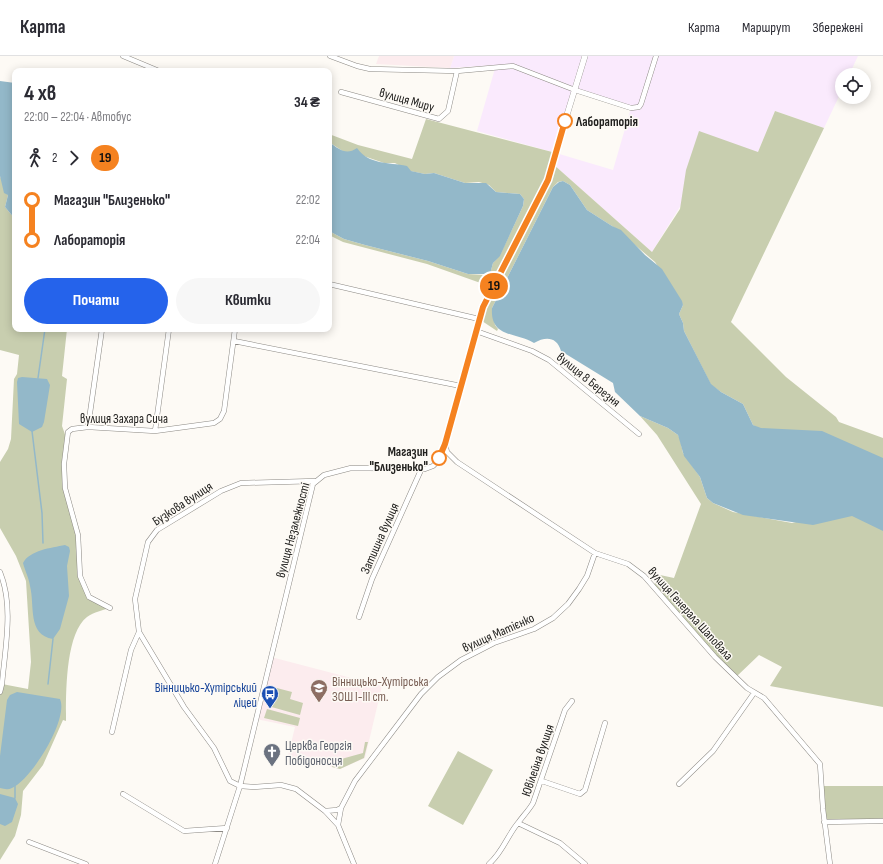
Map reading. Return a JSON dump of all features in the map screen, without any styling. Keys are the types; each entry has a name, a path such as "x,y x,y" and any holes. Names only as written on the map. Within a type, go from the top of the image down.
{"street":[{"path":"123,56 152,68"},
{"path":"330,56 366,68 456,71 513,66 575,90 631,108 636,108 641,104 656,56"},
{"path":"421,470 436,463 445,444 483,307 548,180 585,56"},
{"name":"вулиця Миру","path":"341,92 439,119 448,111 456,71"},
{"path":"332,285 479,319"},
{"name":"вулиця 8 Березня","path":"476,331 532,351 549,360 565,371 639,434"},
{"path":"88,427 102,332"},
{"path":"155,431 169,332"},
{"name":"вулиця Захара Сича","path":"110,608 89,597 80,576 78,535 66,488 64,464 66,437 72,429 88,427 155,431 214,423 220,419 224,411 235,332"},
{"path":"234,341 461,386"},
{"name":"вулиця Генерала Шаповала","path":"445,444 447,452 458,462 594,553 628,564 644,576 705,646 754,693 764,698 819,762 824,822 830,864"},
{"name":"вулиця Незалежності","path":"240,786 310,494 315,481 324,475 351,468 421,470"},
{"name":"Затишна вулиця","path":"359,617 372,579 421,470"},
{"name":"Бузкова вулиця","path":"240,786 230,780 214,748 184,707 139,632 135,599 148,542 157,530 221,491 241,483 315,481"},
{"name":"вулиця Матієнко","path":"338,825 341,808 355,781 421,694 438,676 461,660 494,643 534,629 553,618 568,604 579,589 587,576 594,553"},
{"path":"0,572 4,583 7,605 2,684 0,692"},
{"path":"112,732 131,650 139,632"},
{"path":"679,784 713,751 754,693"},
{"name":"Ювілейна вулиця","path":"489,864 500,853 518,823 525,816 533,803 542,781 565,710 572,701"},
{"path":"542,781 580,794 585,790 605,723"},
{"path":"215,864 240,786 246,776"},
{"path":"240,786 254,787 281,785 296,790 325,811 338,825 354,864"},
{"path":"123,794 184,831 227,828"},
{"path":"325,811 338,810 341,808"},
{"path":"824,822 883,821"},
{"path":"518,823 560,843 585,864"},
{"path":"29,842 86,864"}],"shaded area":[{"path":"379,56 454,56 450,68 376,64"},
{"path":"454,56 858,56 852,68 835,68 835,104 824,128 775,111 758,152 681,205 652,252 553,164 556,153 477,131 496,65 450,68","holes":["575,90 631,108 613,170 556,153"]},
{"name":"Вінницько-Хутірська ЗОШ І-ІІІ ст.","path":"271,657 382,686 365,758 340,769 288,756 295,727 256,719"}],"green space":[{"path":"775,111 824,128 731,322 786,377 836,417 839,422 883,438 883,462 758,428 753,425 743,404 711,385 684,331 683,323 679,314 683,305 655,262 615,228 587,210 570,185 563,181 558,182 553,187 492,308 495,325 498,329 497,331 479,319 535,200 489,286 427,264 343,242 332,236 332,233 344,239 428,261 468,274 485,275 491,270 493,263 500,255 523,206 524,199 520,194 496,192 489,185 479,182 465,183 434,173 425,174 410,171 395,163 384,163 352,152 344,152 332,144 332,135 358,145 412,159 426,119 556,153 553,164 652,252 680,209 686,170 699,131 758,152"},
{"path":"0,176 8,195 5,207 12,215 12,332 67,332 62,376 67,379 62,426 66,437 65,488 78,535 78,565 89,597 110,608 96,612 87,617 80,625 74,637 68,666 66,721 63,720 43,765 23,791 21,815 15,836 0,860 0,692 2,684 28,689 31,662 26,581 16,556 0,528 0,462 8,449 11,439 14,379 17,374 19,355 0,350"},
{"path":"640,416 668,428 678,435 683,453 700,477 707,498 713,503 733,512 792,523 821,516 883,515 883,707 770,686 782,667 759,655 736,677 653,586 660,575 674,578 701,504 657,435"},
{"path":"273,687 292,692 290,699 303,703 300,715 268,706"},
{"path":"267,709 300,718 298,726 264,718"},
{"path":"365,742 368,742 364,758 340,769 332,767 334,761 363,753"},
{"path":"458,751 493,770 463,825 428,806"},
{"path":"821,786 883,786 883,821 824,822"}],"water":[{"path":"0,81 12,83 12,215 5,207 8,195 4,193 0,176"},
{"path":"332,144 343,151 349,151 357,148 373,160 407,166 411,171 425,174 434,173 465,183 486,183 496,192 520,194 524,199 523,206 500,256 493,263 490,274 468,274 428,261 344,239 332,233"},
{"path":"563,181 570,185 587,210 621,230 645,255 662,269 682,301 683,305 679,314 683,323 684,331 711,384 721,392 743,404 753,425 761,428 822,431 883,458 883,531 852,516 813,525 743,515 713,503 707,498 700,477 684,456 678,435 668,428 640,416 615,392 613,383 561,351 554,340 543,339 534,343 506,333 495,325 492,318 492,308 553,187 559,182"},
{"path":"18,378 47,379 50,385 44,422 42,427 32,432 19,424 17,382"},
{"path":"65,545 69,547 70,551 67,566 69,596 60,629 53,639 39,632 36,625 29,583 23,563 36,552"},
{"path":"17,692 60,699 61,708 54,734 38,762 20,783 10,789 4,789 0,788 0,756 7,700 10,695"},
{"path":"0,794 15,798 18,804 12,822 5,826 0,824"}],"waterway":[{"path":"38,378 45,332"},
{"path":"32,431 42,513 43,543"},
{"path":"48,684 53,639"},
{"path":"15,786 15,798"}],"bus line":[{"name":"19","path":"439,458 445,444 483,307 548,180 565,121"}],"place":[{"name":"Лабораторія","path":"565,121"},
{"name":"Магазин \"Близенько\"","path":"439,458"},
{"name":"Вінницько-Хутірська ЗОШ І-ІІІ ст.","path":"319,703"},
{"name":"Вінницько-Хутірський ліцей","path":"270,709"},
{"name":"Церква Георгія Побідоносця","path":"272,767"}]}
